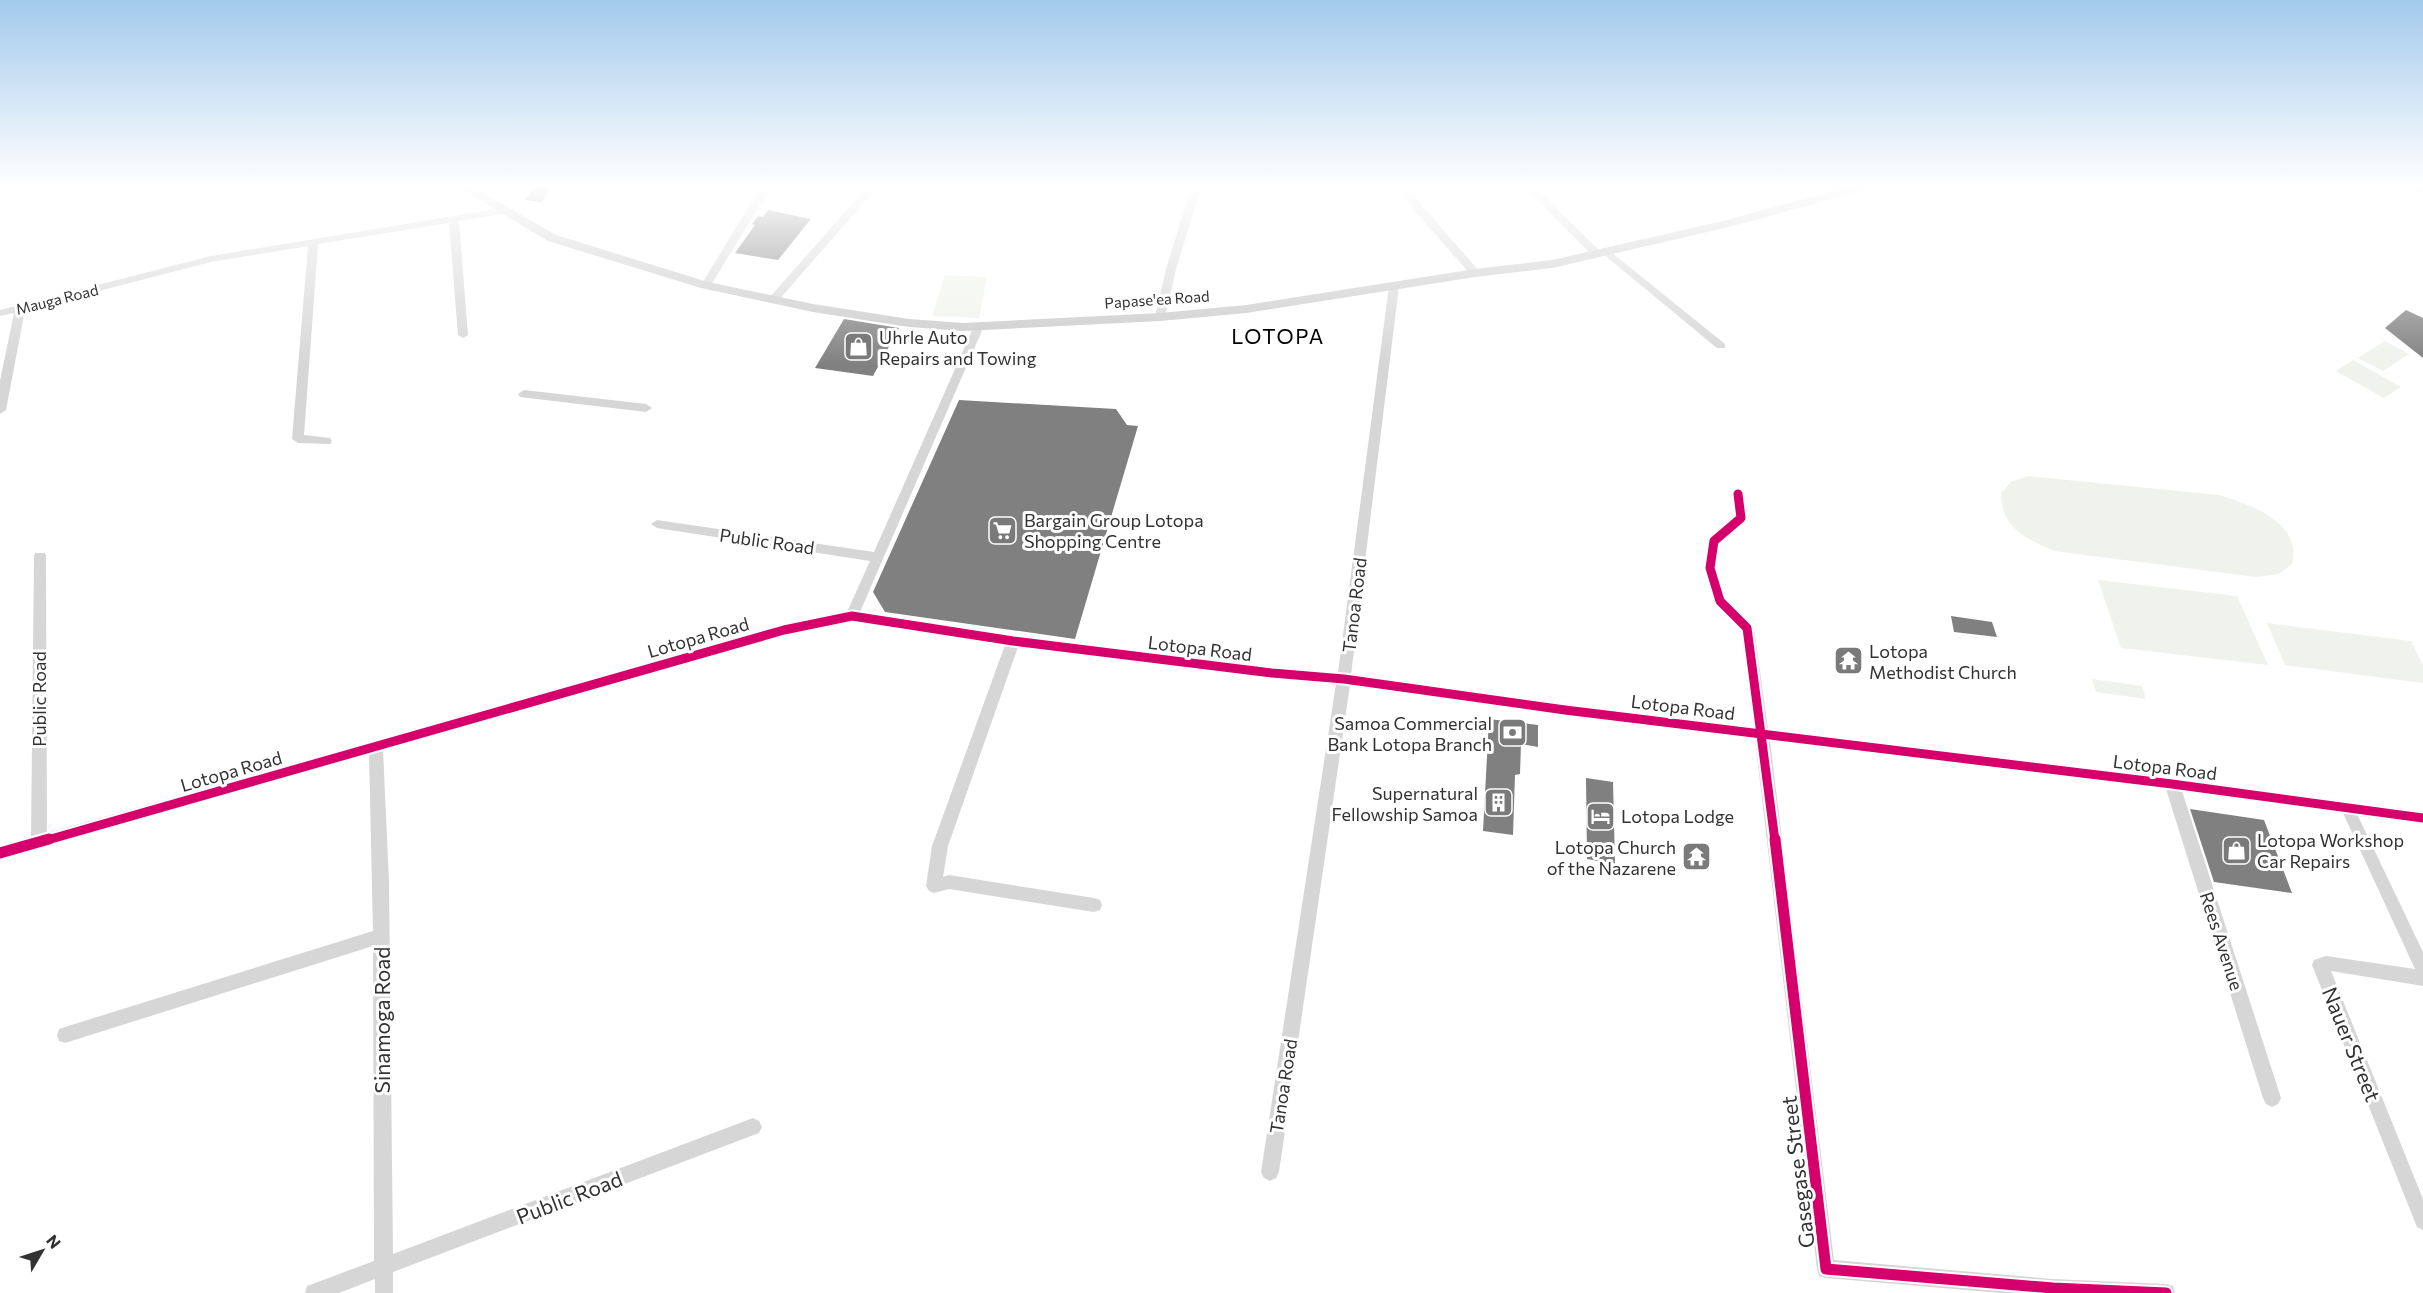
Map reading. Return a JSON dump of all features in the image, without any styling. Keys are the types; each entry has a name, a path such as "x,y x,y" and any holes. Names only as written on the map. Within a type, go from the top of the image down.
{"main road":[{"name":"Papase'ea Road","path":"575,245 706,285 773,300 909,323 979,326 1160,317 1246,309 1476,273 1552,264 1630,245"}],"street":[{"name":"Mauga Road","path":"0,313 211,259 288,245"},
{"path":"313,245 298,439 326,441"},
{"path":"455,245 463,335"},
{"path":"706,285 730,245"},
{"path":"773,300 821,245"},
{"path":"1160,317 1179,245"},
{"path":"1451,245 1476,273"},
{"path":"1593,245 1721,346"},
{"name":"Tanoa Road","path":"1270,1172 1344,679 1394,286"},
{"path":"0,410 20,309"},
{"path":"852,616 979,326"},
{"path":"524,394 645,408"},
{"path":"1738,494 1741,518 1714,541 1710,568 1720,601 1747,628 1762,734"},
{"name":"Public Road","path":"657,524 878,557"},
{"name":"Public Road","path":"39,841 40,556"},
{"name":"Lotopa Road","path":"0,853 773,633 818,621 852,616 1013,641 1272,673 1344,679 1566,710 2172,784 2423,818"},
{"path":"1013,641 940,846 934,886 949,882 1094,905"},
{"name":"Gasegase Street","path":"1762,734 1826,1269 2053,1288 2166,1293"},
{"name":"Sinamoga Road","path":"376,747 381,936 384,1293"},
{"name":"Rees Avenue","path":"2172,784 2272,1098"},
{"path":"2347,807 2423,969"},
{"path":"65,1035 381,936"},
{"name":"Nauer Street","path":"2423,978 2326,963 2320,965 2423,1221"},
{"name":"Public Road","path":"314,1293 753,1127"}],"shaded area":[{"path":"945,275 987,277 979,318 932,316"},
{"path":"2385,341 2409,354 2383,371 2358,358"},
{"path":"2353,360 2401,387 2384,398 2336,371"},
{"path":"2028,476 2219,495 2231,499 2259,510 2282,527 2290,537 2293,550 2292,564 2279,574 2256,577 2054,551 2024,536 2005,515 2001,493 2011,482"},
{"path":"2098,580 2237,596 2268,665 2121,648"},
{"path":"2267,623 2411,641 2423,665 2423,683 2285,665"},
{"path":"2092,679 2142,686 2146,699 2096,692"}],"building":[{"path":"740,245 790,245 778,260 735,253"},
{"path":"2406,310 2423,318 2423,358 2385,328"},
{"name":"Uhrle Auto Repairs and Towing","path":"844,319 899,328 873,376 815,368"},
{"name":"Bargain Group Lotopa Shopping Centre","path":"959,400 1116,409 1127,425 1138,426 1075,639 885,612 873,592"},
{"path":"1951,616 1992,622 1997,637 1954,632"},
{"path":"1489,719 1538,725 1538,747 1521,744 1520,774 1515,775 1513,835 1483,831"},
{"name":"Lotopa Lodge","path":"1586,778 1613,782 1615,864 1587,859"},
{"name":"Lotopa Workshop Car Repairs","path":"2190,809 2264,820 2292,893 2214,882"}],"cycle path":[{"path":"1738,494 1741,518 1714,541 1710,568 1720,601 1747,628 1762,734 1826,1269 2053,1288 2166,1293"},
{"path":"0,853 784,630 852,616 1013,641 1272,673 1344,679 1565,710 2172,784 2423,818"}],"place":[{"name":"Uhrle Auto Repairs and Towing","path":"858,347"},
{"name":"Bargain Group Lotopa Shopping Centre","path":"1003,530"},
{"name":"Lotopa Methodist Church","path":"1848,661"},
{"name":"Samoa Commercial Bank Lotopa Branch","path":"1513,733"},
{"name":"Supernatural Fellowship Samoa","path":"1499,803"},
{"name":"Lotopa Lodge","path":"1600,816"},
{"name":"Lotopa Workshop Car Repairs","path":"2236,850"},
{"name":"Lotopa Church of the Nazarene","path":"1697,857"}],"district":[{"name":"LOTOPA","path":"1278,335"}]}
